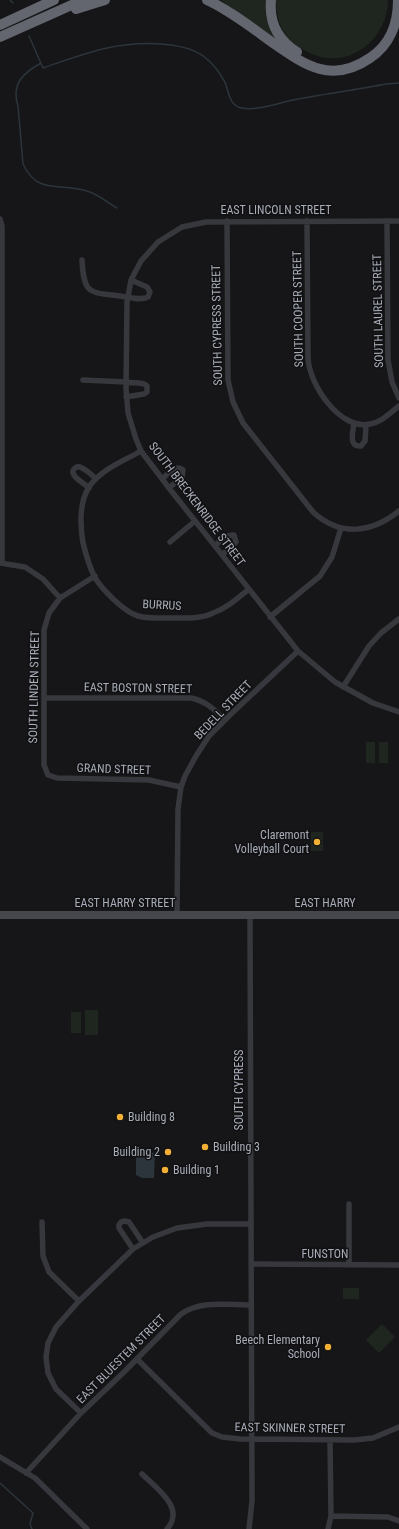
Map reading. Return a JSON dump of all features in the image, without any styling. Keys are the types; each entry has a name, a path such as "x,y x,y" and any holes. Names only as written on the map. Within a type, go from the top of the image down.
{"highway":[{"path":"0,25 54,0"},
{"path":"0,37 83,0"},
{"path":"28,24 50,19 105,0"},
{"path":"207,0 223,8 298,61 309,66 331,71 343,70 358,65 381,50 387,42 396,21 398,0"},
{"path":"271,0 270,11 272,21 280,37 287,44 305,57 315,62 336,65 361,58 380,42 390,24 392,0"}],"main road":[{"name":"EAST HARRY STREET","path":"0,915 250,915"},
{"name":"EAST HARRY","path":"250,915 399,915"}],"street":[{"path":"0,219 2,226 1,563 25,567 43,579 60,598"},
{"name":"SOUTH CYPRESS STREET","path":"227,221 227,373 234,406 243,423 313,512 326,522 341,528"},
{"name":"SOUTH COOPER STREET","path":"307,221 309,369 316,385 329,404 341,417 354,423 366,425"},
{"name":"SOUTH LAUREL STREET","path":"387,221 388,360 392,382 399,398"},
{"name":"EAST LINCOLN STREET","path":"158,242 176,230 189,225 206,222 399,221"},
{"name":"SOUTH BRECKENRIDGE STREET","path":"158,242 141,261 131,280 127,297 126,397 131,426 142,451 169,488 298,651 343,687 373,703 399,712"},
{"path":"82,260 83,279 91,290 98,294 144,299 148,297 150,294 148,288 131,280"},
{"path":"83,380 143,384 148,388 147,392 144,394 126,397"},
{"path":"354,423 352,441 357,446 361,446 365,441 366,425 381,420 399,406"},
{"name":"BURRUS","path":"142,451 105,471 96,479 84,497 81,532 85,552 95,576 120,606 137,616 156,618 198,618 213,614 227,606 249,589"},
{"path":"89,488 74,475 74,468 81,467 96,479"},
{"path":"162,479 176,468 183,470 182,477 169,488"},
{"path":"270,616 320,576 332,557 341,528 360,529 372,527 389,519 399,511"},
{"path":"170,542 195,521"},
{"path":"215,546 225,537 234,535 236,542 222,555"},
{"name":"SOUTH LINDEN STREET","path":"48,773 44,765 44,630 49,613 60,598 73,588 95,576"},
{"path":"343,687 369,646 381,633 399,618"},
{"name":"BEDELL STREET","path":"177,915 178,809 181,787 190,766 202,746 225,720 298,651"},
{"name":"EAST BOSTON STREET","path":"44,698 191,698 199,700 209,706 225,720"},
{"name":"GRAND STREET","path":"48,773 48,775 57,778 149,780 181,787"},
{"name":"SOUTH CYPRESS","path":"250,915 251,1264"},
{"path":"349,1204 349,1265"},
{"path":"42,1222 43,1256 49,1272 79,1301"},
{"path":"133,1249 119,1228 121,1222 128,1222 143,1243"},
{"path":"81,1413 56,1389 48,1373 46,1357 48,1343 56,1327 79,1301 133,1249 153,1237 177,1228 207,1224 251,1224"},
{"path":"249,1529 252,1501 251,1264"},
{"name":"FUNSTON","path":"251,1264 399,1265"},
{"name":"EAST BLUESTEM STREET","path":"26,1473 81,1413 181,1314 191,1308 204,1305 251,1305"},
{"name":"EAST SKINNER STREET","path":"137,1359 212,1432 222,1437 330,1440 373,1438 399,1427"},
{"path":"328,1529 331,1516 330,1440"},
{"path":"0,1457 35,1478 87,1529"},
{"path":"142,1474 167,1499 172,1507 173,1516 170,1525 166,1529"},
{"path":"331,1516 388,1517 399,1521"}],"shaded area":[{"path":"221,0 266,0 281,43"},
{"path":"276,0 388,0 384,20 375,37 360,50 351,55 333,58 313,55 297,46 287,38 277,15"},
{"path":"366,742 375,742 375,763 366,763"},
{"path":"379,742 388,742 388,763 379,763"},
{"name":"Claremont Volleyball Court","path":"311,832 323,832 323,851 311,851"},
{"path":"85,1010 98,1010 98,1035 85,1035"},
{"path":"71,1012 81,1012 81,1033 71,1033"},
{"path":"142,1150 155,1153 154,1178 142,1178 136,1175 136,1155 140,1155"},
{"path":"343,1288 359,1288 359,1299 343,1299"},
{"path":"382,1324 395,1337 379,1353 366,1340"}],"waterway":[{"path":"10,0 13,3"},
{"path":"29,36 43,68 72,58 114,47 161,44 187,48 195,51 208,60 225,82 232,102 238,107 248,109 261,108 293,100 399,83"},
{"path":"41,63 24,75 17,85 16,98 23,164 29,174 43,184 91,192 117,208"},
{"path":"0,1483 33,1513 30,1524 32,1529"}],"place":[{"name":"Claremont Volleyball Court","path":"317,842"},
{"name":"Building 8","path":"120,1117"},
{"name":"Building 3","path":"205,1147"},
{"name":"Building 2","path":"168,1152"},
{"name":"Building 1","path":"165,1170"},
{"name":"Beech Elementary School","path":"328,1347"}]}
